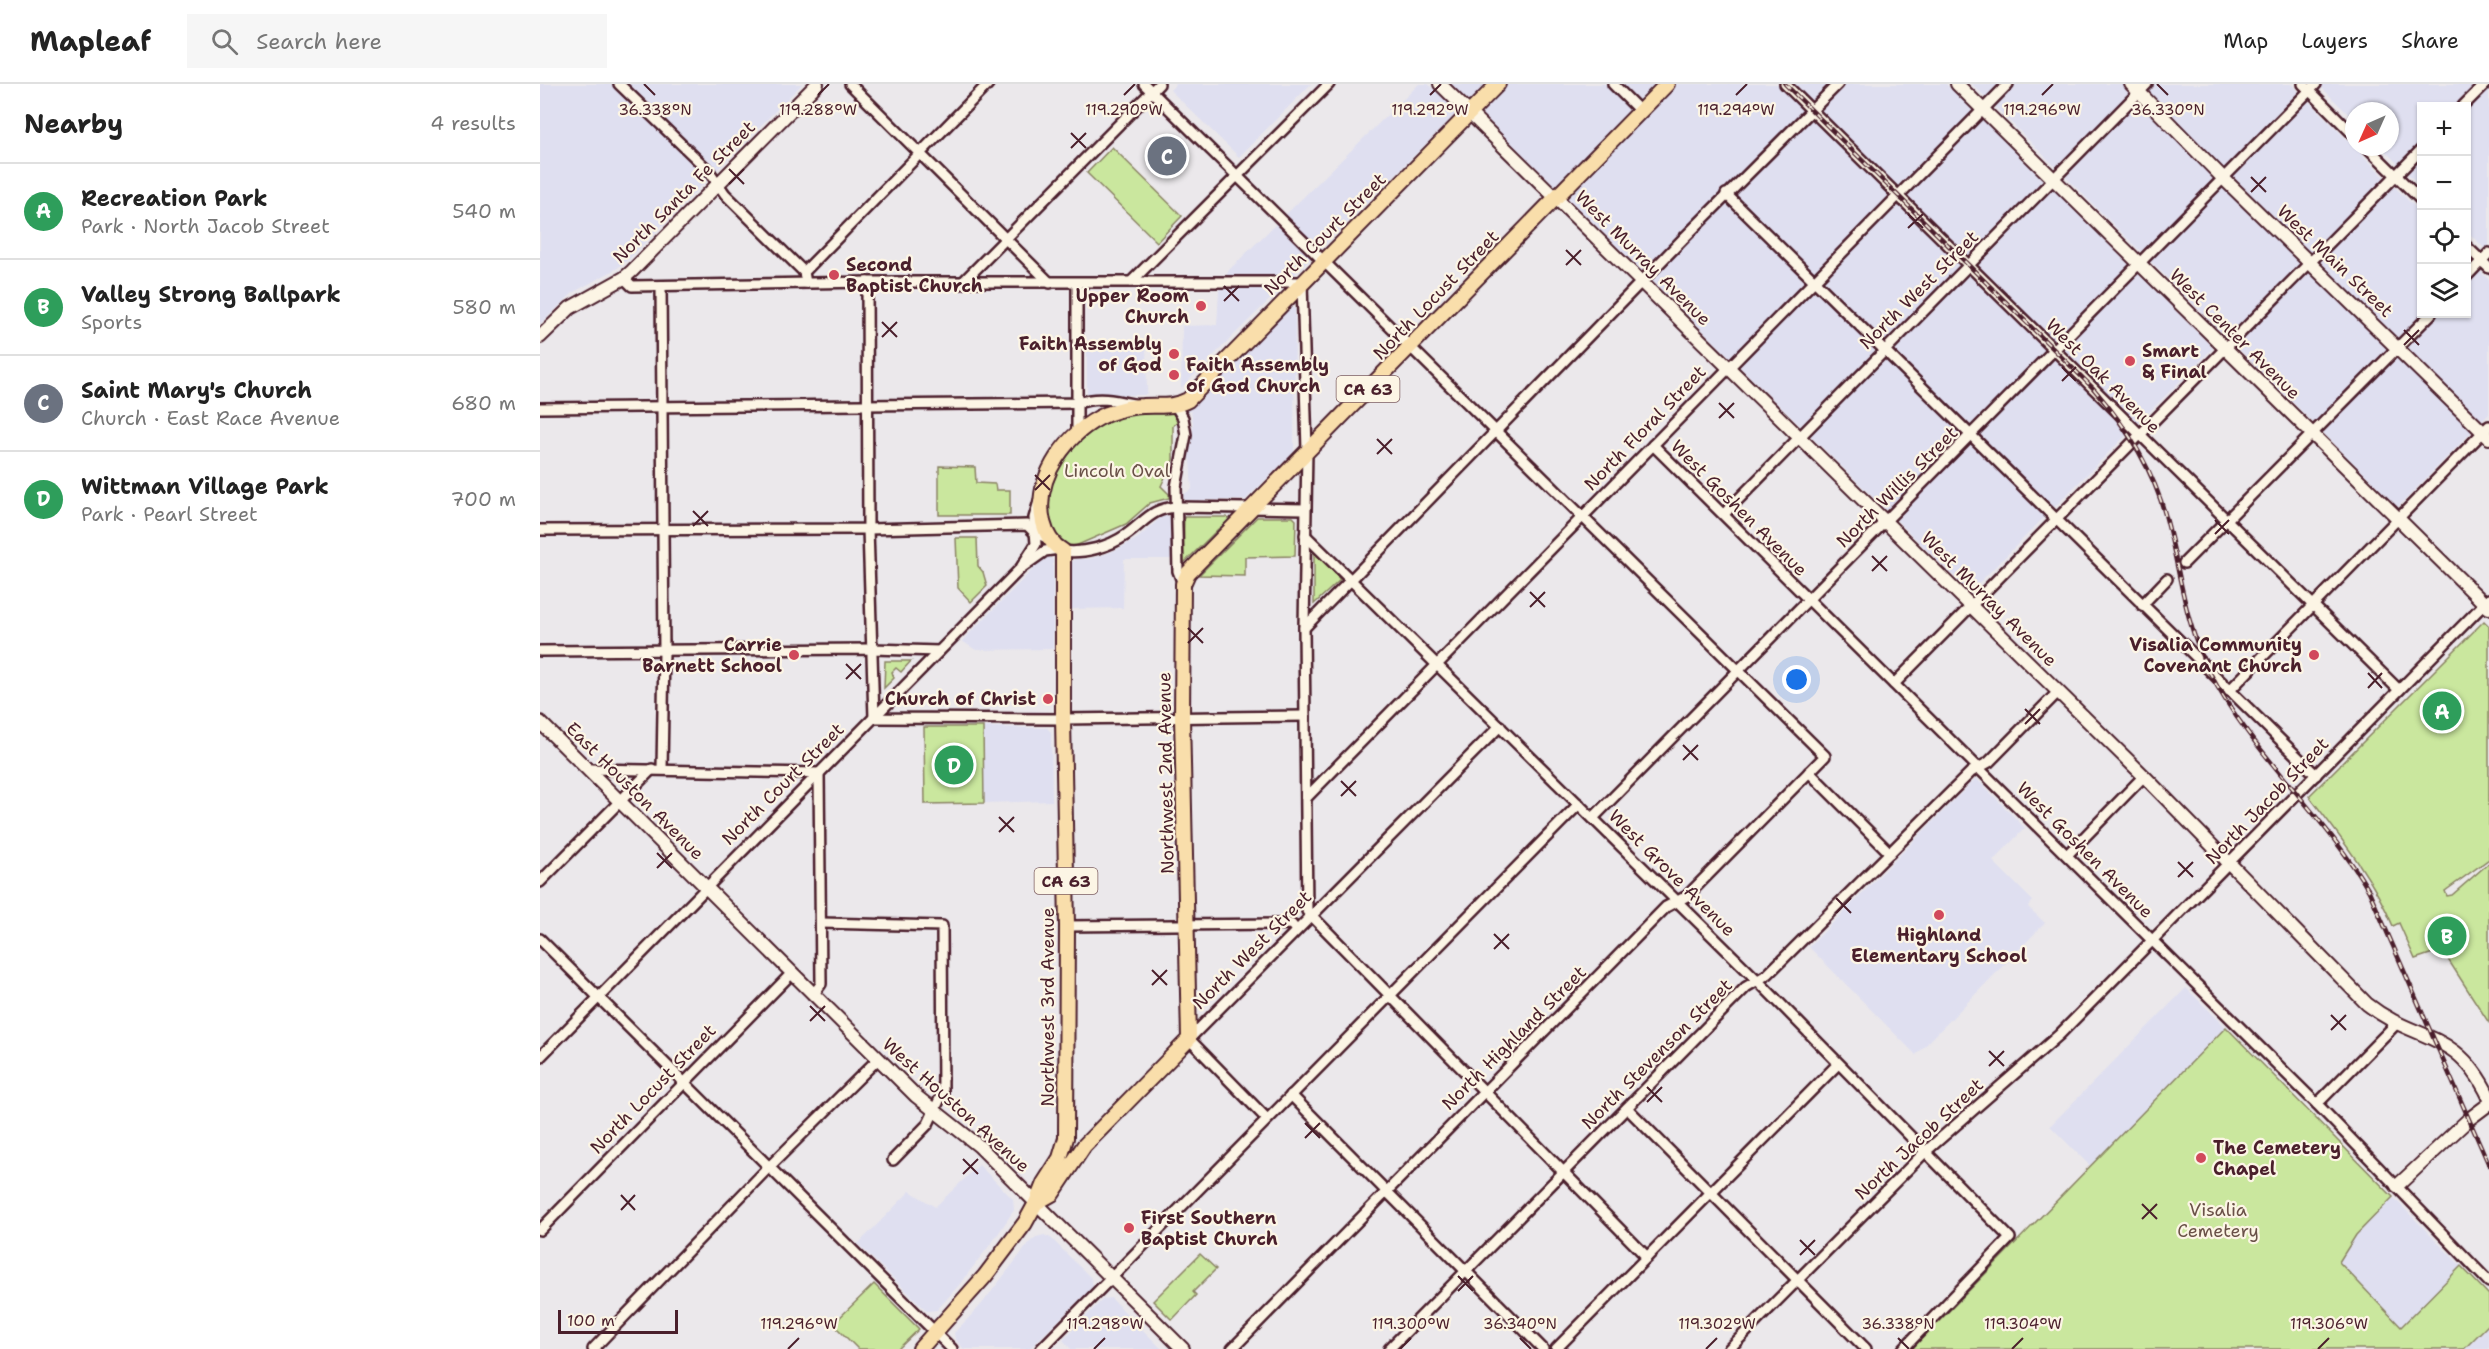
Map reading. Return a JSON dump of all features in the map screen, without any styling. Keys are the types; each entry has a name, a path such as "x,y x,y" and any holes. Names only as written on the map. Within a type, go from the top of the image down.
{"main road":[{"name":"North Santa Fe Street","path":"540,337 570,308 624,278 818,84"},
{"name":"West Murray Avenue","path":"1440,84 2144,776 2367,1004 2397,1023 2434,1038 2460,1054 2475,1072 2489,1097"},
{"name":"North Court Street","path":"1175,405 1188,400 1498,84"},
{"name":"North Locust Street","path":"1183,584 1193,567 1667,84"},
{"name":"West Center Avenue","path":"1957,84 2397,520 2487,603"},
{"name":"West Main Street","path":"2139,87 2223,178 2487,432"},
{"name":"CA 63","path":"1058,547 1042,512 1044,490 1059,453 1077,433 1107,414 1140,406 1175,405"},
{"name":"Northwest 3rd Avenue","path":"1036,1203 1044,1183 1060,1158 1066,1138 1067,926 1058,547"},
{"name":"Northwest 2nd Avenue","path":"1183,584 1182,717 1189,1039"},
{"name":"East Houston Avenue","path":"540,722 705,886"},
{"name":"West Houston Avenue","path":"705,886 878,1059 935,1112 979,1146 1183,1349"},
{"name":"North West Street","path":"1036,1203 1052,1194 1084,1146 1189,1039"},
{"path":"2397,1186 2469,1119 2489,1104"},
{"path":"1066,1138 1072,1147 1079,1149 1084,1146"},
{"name":"CA 63","path":"920,1349 1009,1247 1036,1203"}],"street":[{"path":"619,84 709,171 725,194 804,272 806,283"},
{"path":"850,84 1050,283"},
{"path":"804,272 988,84"},
{"path":"1144,84 1740,670"},
{"path":"961,284 1159,84"},
{"path":"1131,282 1329,84"},
{"path":"1613,84 1641,112"},
{"name":"West Oak Avenue","path":"1785,84 2139,436 2399,690"},
{"path":"1304,628 1726,194 1838,84"},
{"name":"North Floral Street","path":"1307,797 2008,84"},
{"path":"2309,86 2345,125"},
{"name":"North Willis Street","path":"1593,818 2139,264 2309,86"},
{"path":"2466,102 2479,86"},
{"name":"North West Street","path":"1724,514 1970,266 2139,87"},
{"path":"1894,684 2417,153"},
{"path":"2376,156 2417,197"},
{"path":"1726,194 2316,775"},
{"path":"2471,250 2487,261 2471,273"},
{"path":"624,278 632,286 867,282 961,284 1302,282 1307,450 1304,628 1307,911 1647,1257"},
{"path":"867,282 868,529 874,718 1063,719 1305,716"},
{"path":"1077,283 1077,433"},
{"path":"540,882 620,801 657,769 664,651 661,286"},
{"path":"2184,563 2427,318"},
{"path":"540,408 1078,403 1089,399 1114,400 1140,406"},
{"path":"1175,405 1183,418 1186,435 1176,487 1178,507"},
{"path":"2229,691 2487,432"},
{"name":"West Goshen Avenue","path":"1653,445 2318,1104 2489,1282"},
{"path":"1021,568 1036,544 1035,533 1030,522 1044,490"},
{"path":"1035,533 1058,547 1083,551 1124,537 1154,511 1178,507 1305,509"},
{"name":"Northwest 2nd Avenue","path":"1178,507 1178,571 1183,584"},
{"path":"540,530 868,529 1030,522"},
{"name":"West Grove Avenue","path":"1305,535 1758,981 2010,1238 1903,1349"},
{"name":"North Court Street","path":"540,1057 705,886 819,774 1021,568 1045,551 1058,547"},
{"path":"2142,605 2168,579"},
{"name":"North Jacob Street","path":"1728,1349 1925,1152 2040,1054 2487,603"},
{"path":"540,651 873,649 939,651"},
{"name":"North Highland Street","path":"1232,1349 1666,907 1687,896 1825,756 1740,670"},
{"name":"North Stevenson Street","path":"1389,1349 1746,987 1758,981 1971,772 1989,762 2058,692"},
{"name":"North West Street","path":"1189,1039 1500,726"},
{"path":"589,769 819,774 822,984 813,994"},
{"path":"1809,772 1890,853"},
{"path":"2067,855 2144,776"},
{"path":"1041,1349 1579,804"},
{"path":"821,923 942,926 942,1092 928,1125 893,1160"},
{"path":"1067,926 1291,924 1296,930"},
{"path":"540,939 952,1349"},
{"name":"North Locust Street","path":"540,1230 792,973"},
{"path":"2318,1104 2397,1023"},
{"path":"1189,1039 1267,1119"},
{"path":"593,1349 769,1167 878,1059"},
{"path":"1556,1349 1838,1064"},
{"path":"1291,1095 1543,1349"},
{"path":"1627,1108 1866,1349"}],"shaded area":[{"path":"540,84 802,84 630,258 616,269 574,292 540,324"},
{"path":"1176,84 1311,84 1239,157 1170,90"},
{"path":"1419,84 1428,84 1458,112 1181,388 1182,326 1217,325 1219,291 1229,270"},
{"path":"1451,84 1946,84 2213,348 1970,592"},
{"path":"1972,84 2291,84 2345,138 2345,156 2364,156 2417,209 2417,318 2471,318 2471,262 2489,280 2489,414 2398,507"},
{"path":"2318,84 2489,84 2489,253 2471,235 2471,102 2417,102 2417,183 2390,156 2399,156 2399,102 2345,102 2345,111"},
{"path":"1290,307 1295,308 1294,452 1245,500 1184,500 1183,495 1192,489 1190,459 1186,460 1192,441 1193,424 1191,411 1184,413 1183,411 1200,398"},
{"path":"1087,344 1146,344 1147,393 1144,395 1087,395"},
{"path":"1165,516 1172,517 1174,520 1173,559 1124,559 1123,608 1071,609 1071,563 1075,559 1089,559 1122,547 1138,538"},
{"path":"1045,557 1053,560 1053,649 976,650 962,641"},
{"path":"983,727 1047,728 1051,732 1052,801 984,803"},
{"name":"Highland Elementary School","path":"1976,778 2025,828 1993,861 2033,901 2028,907 2045,923 1916,1055 1809,947"},
{"path":"2186,988 2226,1027 2090,1166 2050,1126"},
{"path":"979,1165 1013,1199 1014,1210 959,1285 937,1310 927,1311 858,1244 910,1191 935,1207"},
{"path":"2393,1197 2461,1266 2401,1327 2339,1262 2356,1235"},
{"path":"1044,1235 1051,1238 1091,1278 1093,1287 1029,1349 964,1349 955,1339 954,1333 981,1305 1030,1242"},
{"path":"1111,1298 1162,1349 1071,1349 1063,1340 1103,1299"},
{"path":"2489,1324 2489,1349 2464,1349"}],"green space":[{"path":"1112,147 1182,216 1157,242 1087,173"},
{"name":"Lincoln Oval","path":"1165,411 1177,414 1180,420 1173,426 1173,460 1161,486 1169,494 1169,498 1150,503 1126,524 1073,547 1066,546 1056,539 1046,513 1049,493 1059,468 1074,447 1093,430 1112,419 1130,413"},
{"path":"939,466 975,467 976,483 995,484 996,490 1010,490 1010,515 939,515"},
{"path":"1184,517 1227,517 1230,521 1218,529 1183,564"},
{"path":"1257,517 1293,517 1296,520 1295,556 1245,557 1245,576 1199,575"},
{"path":"956,538 977,538 978,566 983,572 987,586 971,602 958,588"},
{"path":"1314,552 1319,552 1340,580 1314,604"},
{"path":"2484,621 2489,626 2489,859 2445,891 2447,896 2452,895 2489,863 2489,1023 2442,950 2415,959 2399,923 2393,926 2366,875 2309,796"},
{"path":"885,661 911,661 901,672 896,668 892,672 894,678 884,688"},
{"path":"924,727 983,727 984,803 925,804"},
{"name":"Visalia Cemetery","path":"2226,1027 2393,1197 2356,1235 2339,1262 2401,1327 2461,1266 2489,1295 2489,1324 2464,1349 1912,1349"},
{"path":"1200,1254 1216,1269 1193,1292 1196,1295 1172,1320 1153,1301"},
{"path":"874,1284 919,1329 898,1349 858,1349 833,1324"}],"railway":[{"path":"1785,84 2093,388 2137,448 2160,500 2171,537 2188,615 2209,671 2245,728 2351,862 2369,891 2489,1165"}],"place":[{"name":"Saint Mary's Church","path":"1167,156"},
{"name":"Second Baptist Church","path":"834,275"},
{"name":"Upper Room Church","path":"1201,306"},
{"name":"Faith Assembly of God","path":"1174,354"},
{"name":"Smart & Final","path":"2130,361"},
{"name":"Faith Assembly of God Church","path":"1174,375"},
{"name":"Carrie Barnett School","path":"794,655"},
{"name":"Visalia Community Covenant Church","path":"2314,655"},
{"name":"Church of Christ","path":"1048,699"},
{"name":"Recreation Park","path":"2442,711"},
{"name":"Wittman Village Park","path":"954,765"},
{"name":"Highland Elementary School","path":"1939,915"},
{"name":"Valley Strong Ballpark","path":"2447,936"},
{"name":"The Cemetery Chapel","path":"2201,1158"},
{"name":"First Southern Baptist Church","path":"1129,1228"}]}
